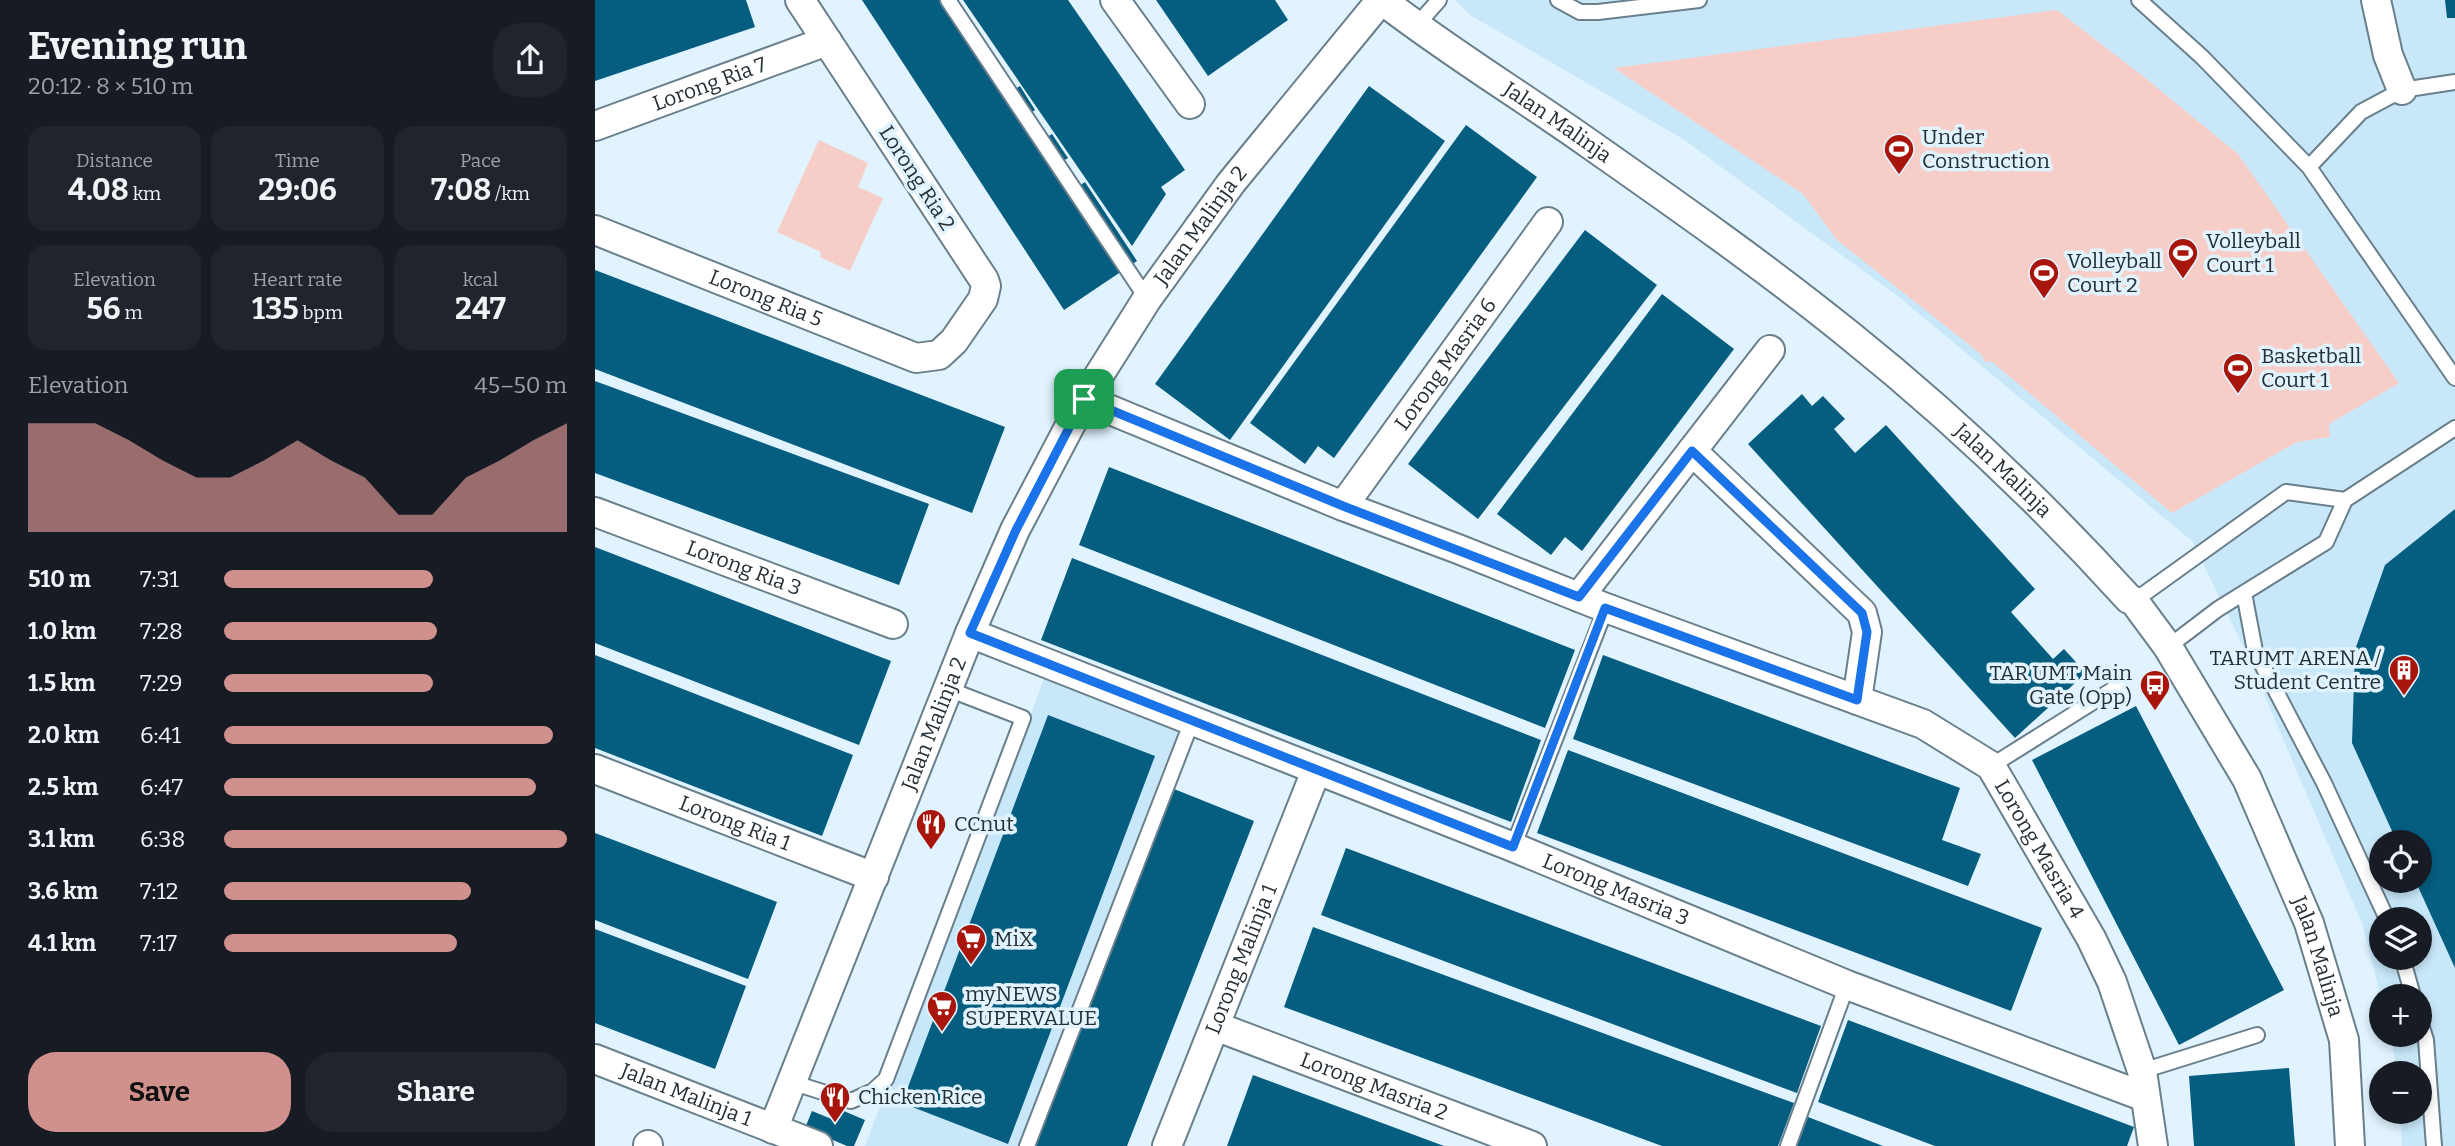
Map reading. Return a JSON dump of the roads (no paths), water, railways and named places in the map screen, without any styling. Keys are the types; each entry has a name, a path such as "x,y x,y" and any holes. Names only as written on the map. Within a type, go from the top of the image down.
{"street":[{"name":"Lorong Ria 2","path":"800,0 983,280 983,299 954,341 939,355"},
{"path":"1115,0 1190,104"},
{"name":"Jalan Malinja 2","path":"773,1129 970,633 1016,530 1084,399 1147,299 1231,183 1382,0"},
{"name":"Jalan Malinja","path":"1382,0 1591,145 1785,285 1848,334 1917,391 2023,490 2129,599 2134,601 2168,646 2247,779 2309,923 2344,1040 2350,1146"},
{"path":"2377,0 2388,55 2402,90"},
{"name":"Lorong Ria 7","path":"595,126 827,41"},
{"name":"Lorong Masria 6","path":"1343,506 1548,222"},
{"name":"Lorong Ria 5","path":"595,230 916,358 939,355"},
{"path":"1579,597 1770,350"},
{"name":"Lorong Masria 4","path":"1084,399 1343,506 1605,608 1923,723 1991,766 2091,938 2112,982 2144,1084 2153,1146"},
{"path":"1692,451 1862,613 1867,632 1857,700"},
{"name":"Lorong Ria 3","path":"595,512 894,624"},
{"name":"Lorong Masria 3","path":"970,633 1513,847 1847,985 2144,1084"},
{"name":"Lorong Ria 1","path":"595,769 874,877"},
{"name":"Lorong Malinja 1","path":"1167,1146 1316,771"},
{"name":"Lorong Masria 2","path":"1215,1026 1532,1146"},
{"name":"Jalan Malinja 1","path":"595,1059 818,1146"}],"lane":[{"path":"948,0 1147,299"},
{"path":"1416,26 1439,0"},
{"path":"1558,0 1580,12 1699,0"},
{"path":"2139,0 2201,57 2309,167 2455,378"},
{"path":"2309,167 2361,112 2402,90 2455,82"},
{"path":"2168,646 2218,609 2326,542 2345,500 2455,428"},
{"path":"2134,601 2286,492 2345,500"},
{"path":"2244,593 2255,650 2324,783 2381,907"},
{"path":"1513,847 1605,608"},
{"path":"1991,766 2120,685"},
{"path":"791,1082 851,1101 873,1091 886,1079 1023,718 948,689"},
{"path":"1027,1146 1192,721"},
{"path":"1788,1146 1847,985"},
{"path":"2144,1084 2257,1035"},
{"path":"2427,1047 2434,1146"}],"place":[{"name":"Under Construction","path":"1899,176"},
{"name":"Volleyball Court 1","path":"2183,280"},
{"name":"Volleyball Court 2","path":"2044,300"},
{"name":"Basketball Court 1","path":"2238,395"},
{"name":"TARUMT ARENA / Student Centre","path":"2404,697"},
{"name":"TAR UMT Main Gate (Opp)","path":"2155,712"},
{"name":"CCnut","path":"931,851"},
{"name":"MiX","path":"971,966"},
{"name":"myNEWS SUPERVALUE","path":"942,1033"},
{"name":"Chicken Rice","path":"835,1124"}]}
